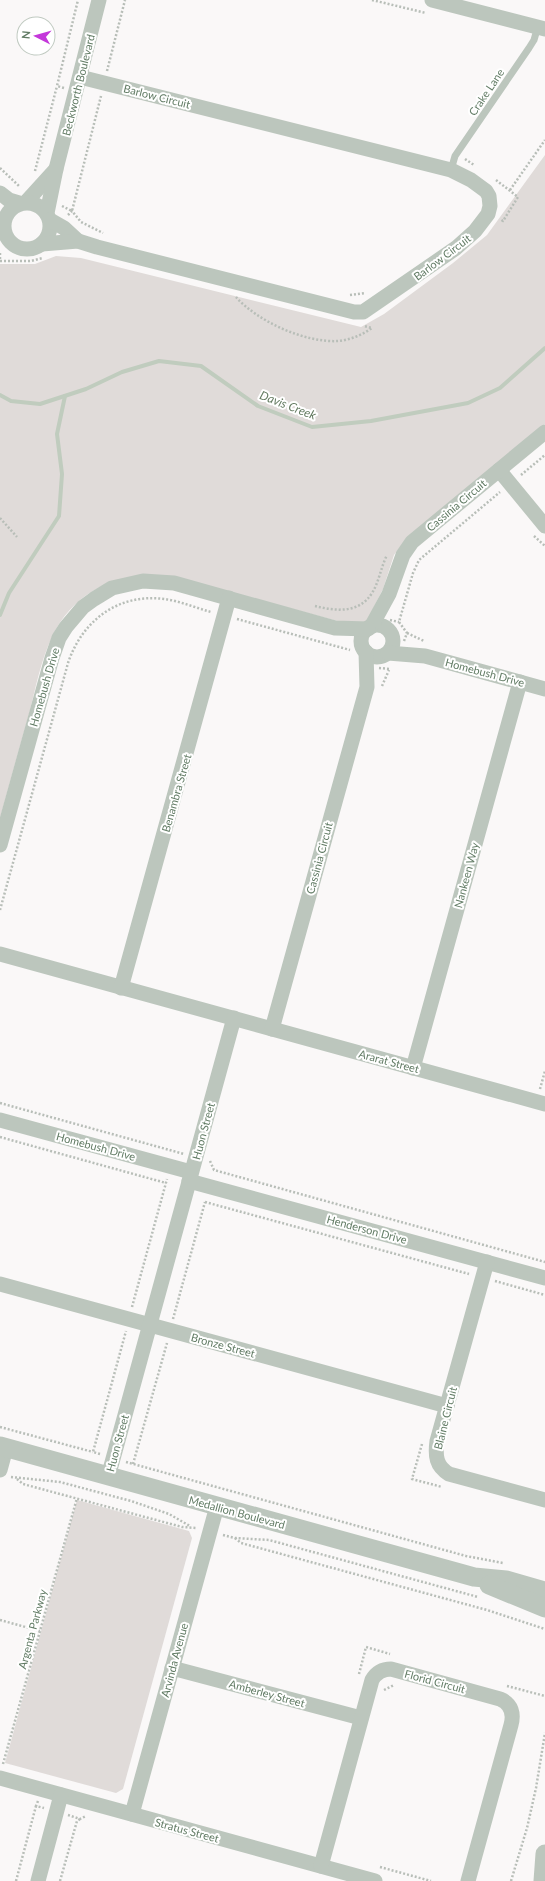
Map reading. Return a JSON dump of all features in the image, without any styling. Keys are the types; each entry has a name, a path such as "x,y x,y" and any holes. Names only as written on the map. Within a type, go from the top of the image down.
{"street":[{"name":"Beckworth Boulevard","path":"48,217 56,169 99,0"},
{"path":"432,0 541,28"},
{"name":"Barlow Circuit","path":"48,217 64,228 78,241 97,248 354,312 363,312 456,248 475,231 488,214 490,206 489,196 486,191 471,180 451,170 80,77"},
{"name":"Beckworth Boulevard","path":"23,203 56,169"},
{"path":"0,193 9,200 37,205 48,217 49,232 42,244 31,249 17,247 0,248"},
{"path":"17,247 7,238 2,222 9,211 23,203"},
{"name":"Barlow Circuit","path":"42,244 78,241"},
{"name":"Cassinia Circuit","path":"272,1029 374,689 379,643 389,594 399,562 412,542 545,432"},
{"path":"499,470 545,526"},
{"name":"Homebush Drive","path":"0,845 52,658 59,638 74,616 83,607 102,593 121,585 143,581 174,583 335,628 379,643 545,688"},
{"name":"Benambra Street","path":"122,988 229,598"},
{"name":"Nankeen Way","path":"413,1068 520,682"},
{"path":"0,954 234,1018"},
{"name":"Ararat Street","path":"234,1018 545,1104"},
{"name":"Huon Street","path":"108,1477 234,1018"},
{"name":"Homebush Drive","path":"0,1120 171,1167 190,1177"},
{"name":"Henderson Drive","path":"190,1177 545,1278"},
{"name":"Blaine Circuit","path":"487,1262 489,1280 447,1406 436,1450 436,1460 444,1471 545,1500"},
{"name":"Bronze Street","path":"0,1284 447,1406"},
{"path":"0,1470 3,1447"},
{"name":"Medallion Boulevard","path":"3,1447 474,1577 518,1598 545,1608"},
{"name":"Arvinda Avenue","path":"132,1814 217,1506"},
{"name":"Medallion Boulevard","path":"474,1577 506,1580 545,1591"},
{"name":"Amberley Street","path":"172,1668 361,1718"},
{"name":"Florid Circuit","path":"322,1866 361,1718 374,1676 386,1669 397,1671 504,1701"},
{"path":"468,1881 513,1718 510,1706 504,1701"},
{"name":"Stratus Street","path":"1,1768 61,1795 322,1866 376,1874"},
{"path":"38,1881 61,1795"},
{"path":"543,1881 545,1854"}],"lane":[{"name":"Crake Lane","path":"451,170 455,156 541,28"}],"path":[{"path":"32,175 36,170 57,86"},
{"path":"510,190 545,140"},
{"path":"0,168 20,187"},
{"path":"64,228 68,215 72,211 81,222 104,233"},
{"path":"0,253 0,260 36,261 56,253 59,243"},
{"path":"344,294 352,296 367,292"},
{"path":"236,294 236,298 265,320 292,333 339,341 355,337 372,328 357,324"},
{"path":"379,643 416,567 424,555 545,455"},
{"path":"0,518 17,537"},
{"path":"312,606 341,611 358,606 372,593 388,553"},
{"path":"0,910 72,650 92,622 110,608 134,600 166,600 225,615 379,643"},
{"path":"358,606 379,643 385,676 374,689"},
{"path":"540,1089 545,1071"},
{"path":"0,1103 209,1161 214,1170 545,1262"},
{"path":"0,1137 166,1183"},
{"path":"93,1452 175,1151"},
{"path":"205,1202 545,1295"},
{"path":"489,1280 494,1289"},
{"path":"0,1427 458,1554 504,1563"},
{"path":"29,1478 60,1482 131,1501 164,1512 190,1526 182,1526 77,1498 23,1484 17,1479 29,1478"},
{"name":"Argenta Parkway","path":"1,1768 77,1498"},
{"path":"194,1535 196,1528"},
{"path":"485,1598 269,1540 235,1538 241,1543 487,1610 545,1629"},
{"path":"0,1620 40,1631"},
{"path":"358,1675 366,1647 394,1655"},
{"path":"382,1697 384,1690 393,1684 400,1686"},
{"path":"500,1684 545,1696"},
{"path":"504,1701 507,1686"},
{"path":"511,1881 527,1828 536,1788 545,1733"},
{"path":"1,1768 10,1766"},
{"path":"16,1881 36,1806"},
{"path":"60,1881 77,1821 80,1818"},
{"path":"376,1874 431,1881"}],"shaded area":[{"path":"545,155 545,424 407,538 394,555 383,589 367,621 363,623 341,622 175,577 156,575 138,576 103,586 88,594 74,606 62,620 48,646 39,673 0,818 0,264 35,264 56,256 81,258 361,327 384,314 453,263 487,235"},
{"path":"77,1500 189,1531 192,1538 123,1789 116,1793 5,1763"}],"waterway":[{"name":"Davis Creek","path":"0,395 11,401 40,404 86,389 122,372 159,361 201,366 258,406 312,427 371,421 468,403 500,388 545,348"},
{"path":"0,615 9,593 59,516 62,474 57,434 65,396"}]}
